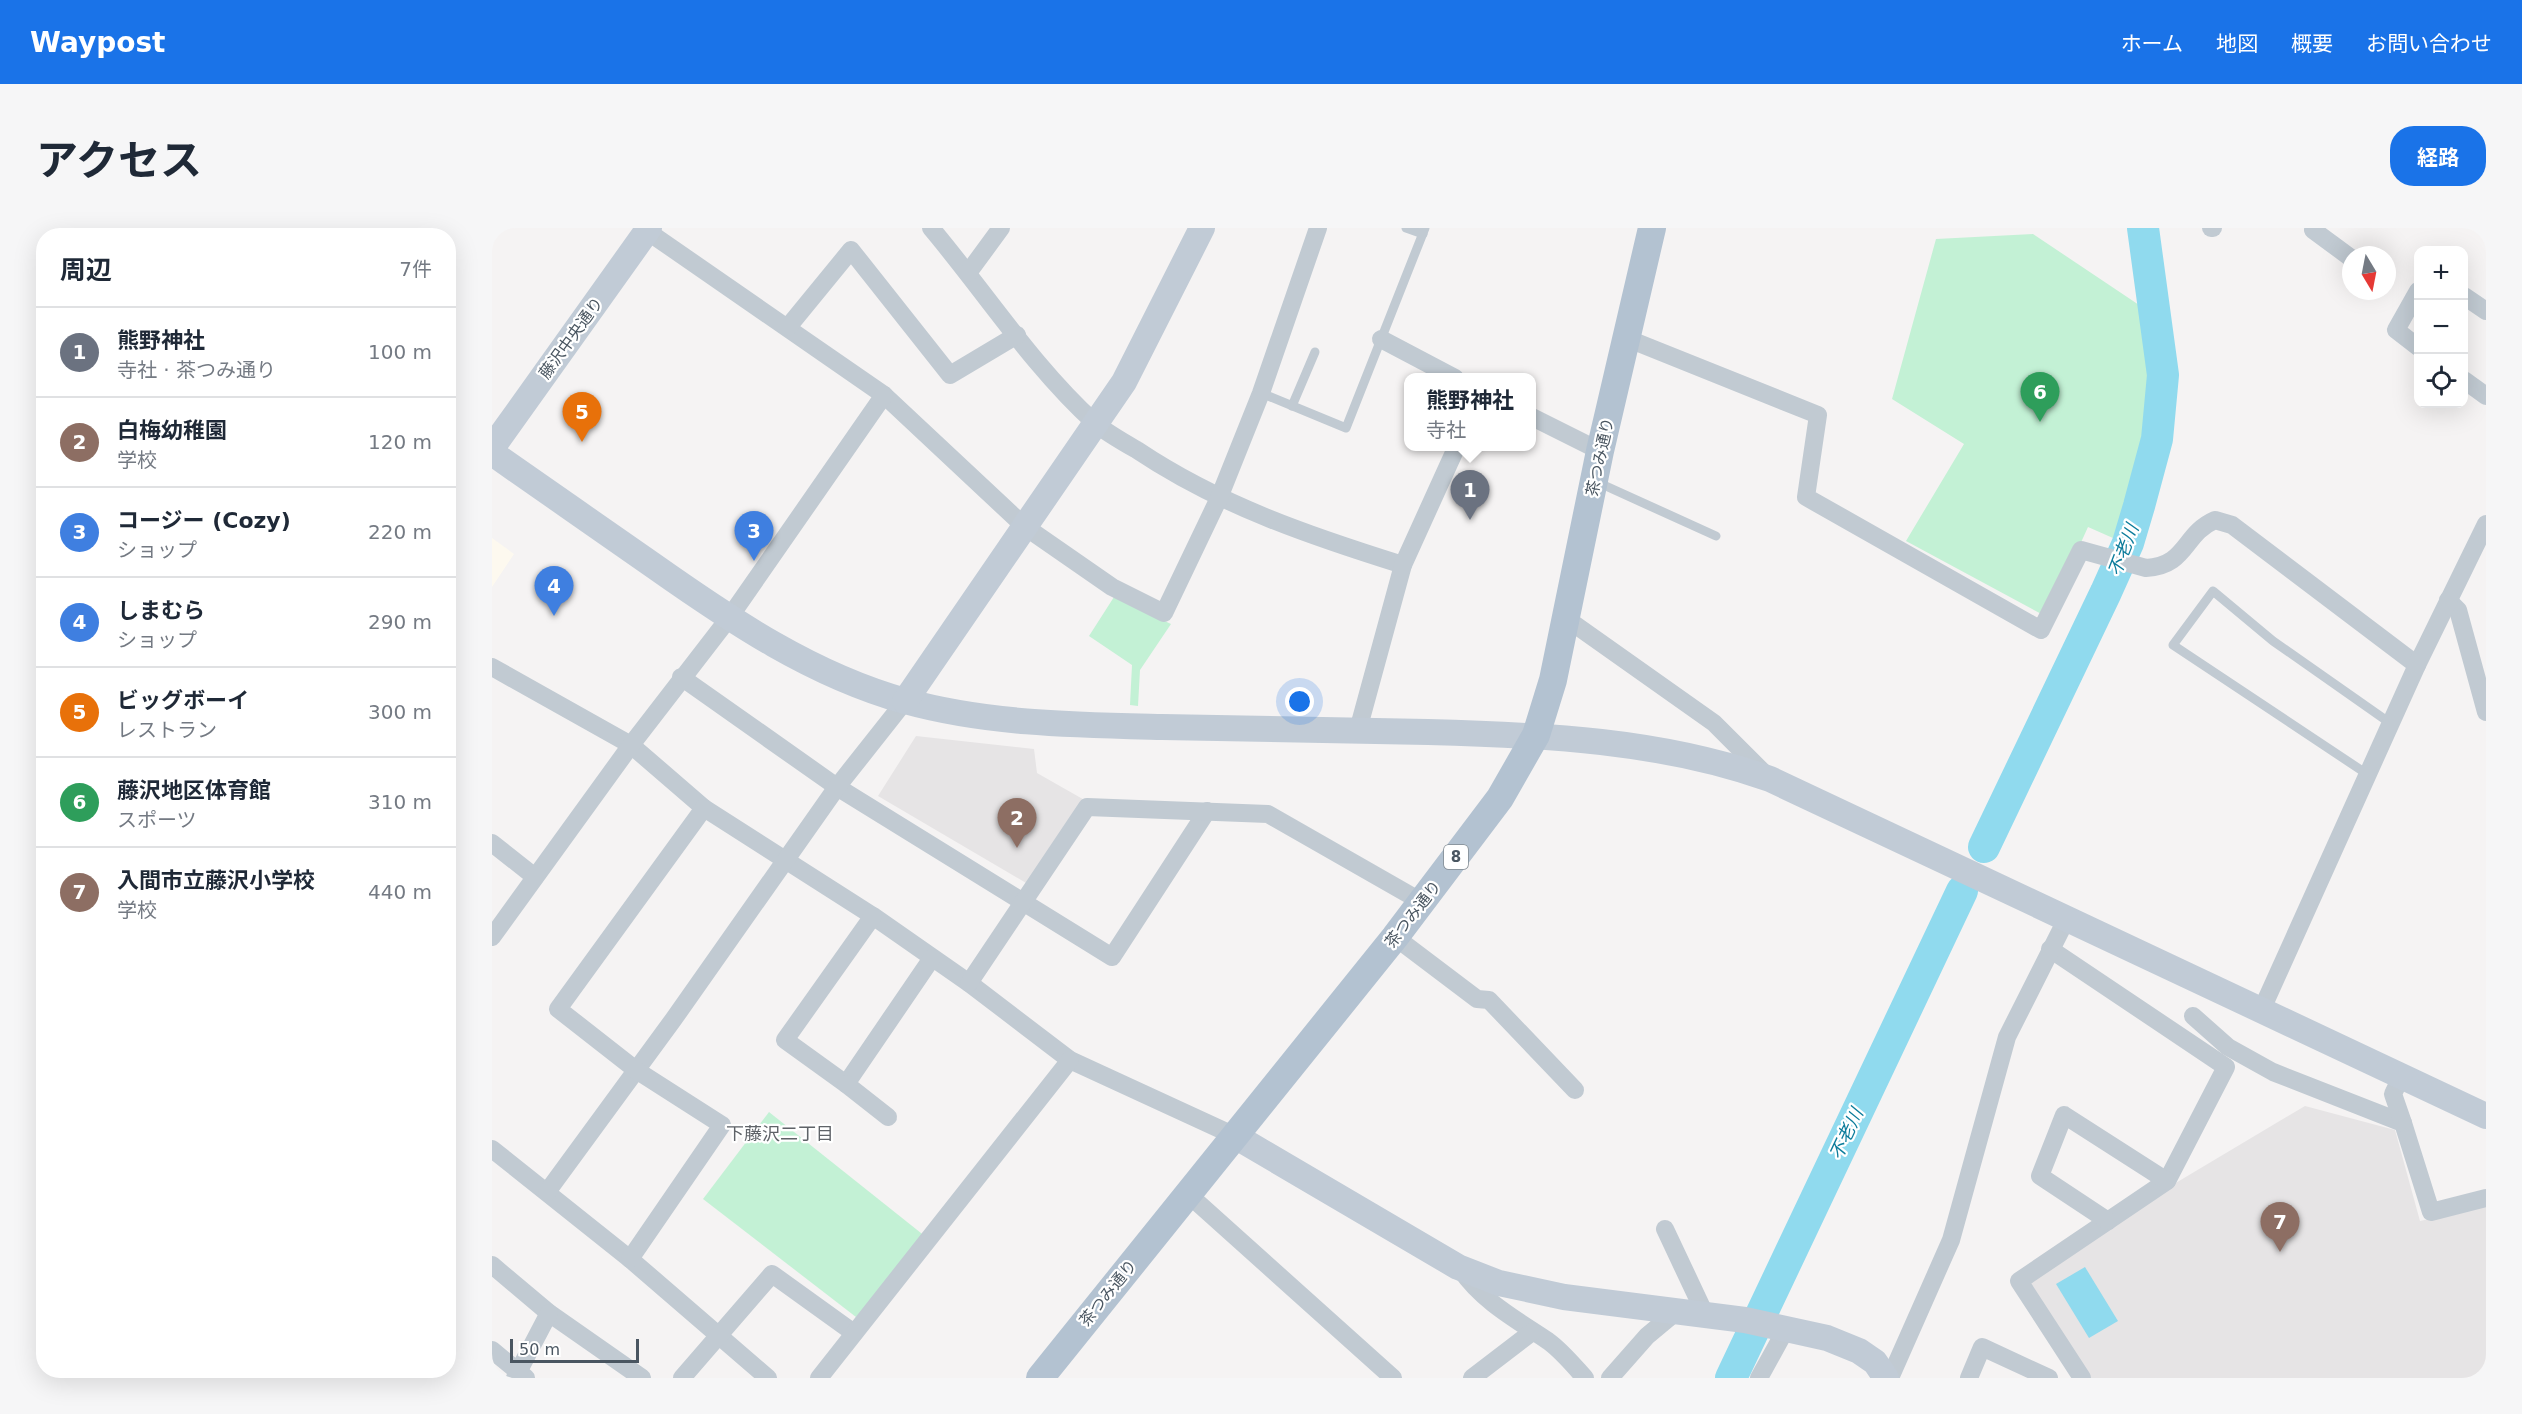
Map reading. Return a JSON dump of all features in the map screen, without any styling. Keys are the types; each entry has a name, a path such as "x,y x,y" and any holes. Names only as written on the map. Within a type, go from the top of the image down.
{"main road":[{"name":"茶つみ通り","path":"1041,1378 1422,902 1500,798 1536,735 1553,680 1567,619 1600,452 1652,228"}],"street":[{"path":"931,228 1017,335 1096,423 1178,478 1219,498 1315,537 1403,565"},
{"path":"968,273 1000,228"},
{"path":"547,1192 785,858 904,701 1124,382 1202,228"},
{"path":"648,230 884,395 1024,526 1112,587 1164,614 1219,498 1261,393 1318,228"},
{"path":"2314,228 2313,230 2342,251"},
{"name":"藤沢中央通り","path":"492,447 648,230"},
{"path":"788,327 851,250 950,375 1017,335"},
{"path":"2414,298 2396,330 2414,344"},
{"path":"2468,299 2486,311"},
{"path":"1626,338 1818,415 1806,497 2041,630 2081,550 2146,568 2156,567 2177,558 2201,526 2215,520 2232,525 2417,665"},
{"path":"1381,339 1446,373"},
{"path":"2468,383 2486,396"},
{"path":"494,929 535,877 681,677 729,618 884,395"},
{"path":"1536,419 1600,452"},
{"path":"1359,730 1403,565 1455,451"},
{"path":"492,453 729,618 819,669 904,701 1004,720 1119,726 1536,735 1662,750 1728,764 1770,779 2486,1116"},
{"path":"2262,1009 2390,723 2486,524"},
{"path":"2448,600 2458,610 2486,712"},
{"path":"1567,619 1714,723 1770,779"},
{"path":"492,667 631,745 704,808 873,916 969,983 1070,1060 1235,1136 1458,1267 1528,1291 1745,1320 1827,1338 1859,1351 1875,1362 1888,1378 1951,1240 2007,1037 2067,918"},
{"path":"681,677 837,787 1112,957 1207,811"},
{"path":"969,983 1087,807 1268,814 1422,902"},
{"path":"630,1259 722,1125 636,1070 558,1009 704,808"},
{"path":"492,843 535,877"},
{"path":"873,916 785,1040 888,1117"},
{"path":"1395,937 1477,999 1489,1000 1575,1090"},
{"path":"2050,949 2226,1067 2167,1181 2019,1281 2079,1376"},
{"path":"846,1084 932,958"},
{"path":"2193,1016 2228,1047 2273,1072 2403,1123"},
{"path":"819,1378 1070,1060"},
{"path":"2402,1075 2393,1094 2431,1212 2486,1198"},
{"path":"2108,1221 2040,1176 2064,1115 2167,1181"},
{"path":"492,1149 630,1259 768,1378"},
{"path":"1188,1194 1393,1378"},
{"path":"1665,1229 1705,1314"},
{"path":"492,1265 549,1313 642,1378"},
{"path":"1458,1267 1469,1282 1515,1322 1550,1342 1585,1378"},
{"path":"682,1378 772,1274 854,1333"},
{"path":"1610,1378 1647,1336 1677,1311"},
{"path":"492,1350 520,1376 549,1313"},
{"path":"1759,1378 1786,1329"},
{"path":"1472,1378 1532,1332"},
{"path":"1969,1378 1982,1347 2049,1378"}],"lane":[{"path":"1261,393 1346,428 1424,231 1406,228"},
{"path":"1292,406 1315,352"},
{"path":"1595,481 1716,536"},
{"path":"2367,774 2173,645 2213,591 2273,641 2390,723"}],"shaded area":[{"path":"492,538 514,554 492,587"},
{"path":"916,736 1034,749 1037,773 1095,806 1038,890 878,796"},
{"path":"2305,1106 2395,1130 2420,1221 2486,1206 2486,1378 2089,1378 2030,1282 2174,1184"}],"green space":[{"path":"2033,234 2154,315 2152,446 2122,542 2088,527 2047,617 1906,541 1964,444 1892,399 1936,239"},
{"path":"1114,597 1171,624 1140,670 1138,706 1130,705 1132,665 1089,636"},
{"path":"769,1112 931,1241 856,1317 703,1199"}],"water":[{"path":"2085,1267 2118,1321 2089,1338 2056,1284"}],"waterway":[{"name":"不老川","path":"1984,847 2128,543 2157,439 2163,375 2143,228"},
{"name":"不老川","path":"1731,1378 1962,891"}],"place":[{"name":"藤沢地区体育館","path":"2040,422"},
{"name":"ビッグボーイ","path":"582,442"},
{"name":"熊野神社","path":"1470,520"},
{"name":"コージー (Cozy)","path":"754,561"},
{"name":"しまむら","path":"554,616"},
{"name":"白梅幼稚園","path":"1017,848"},
{"name":"入間市立藤沢小学校","path":"2280,1252"}],"district":[{"name":"下藤沢二丁目","path":"780,1133"}]}
